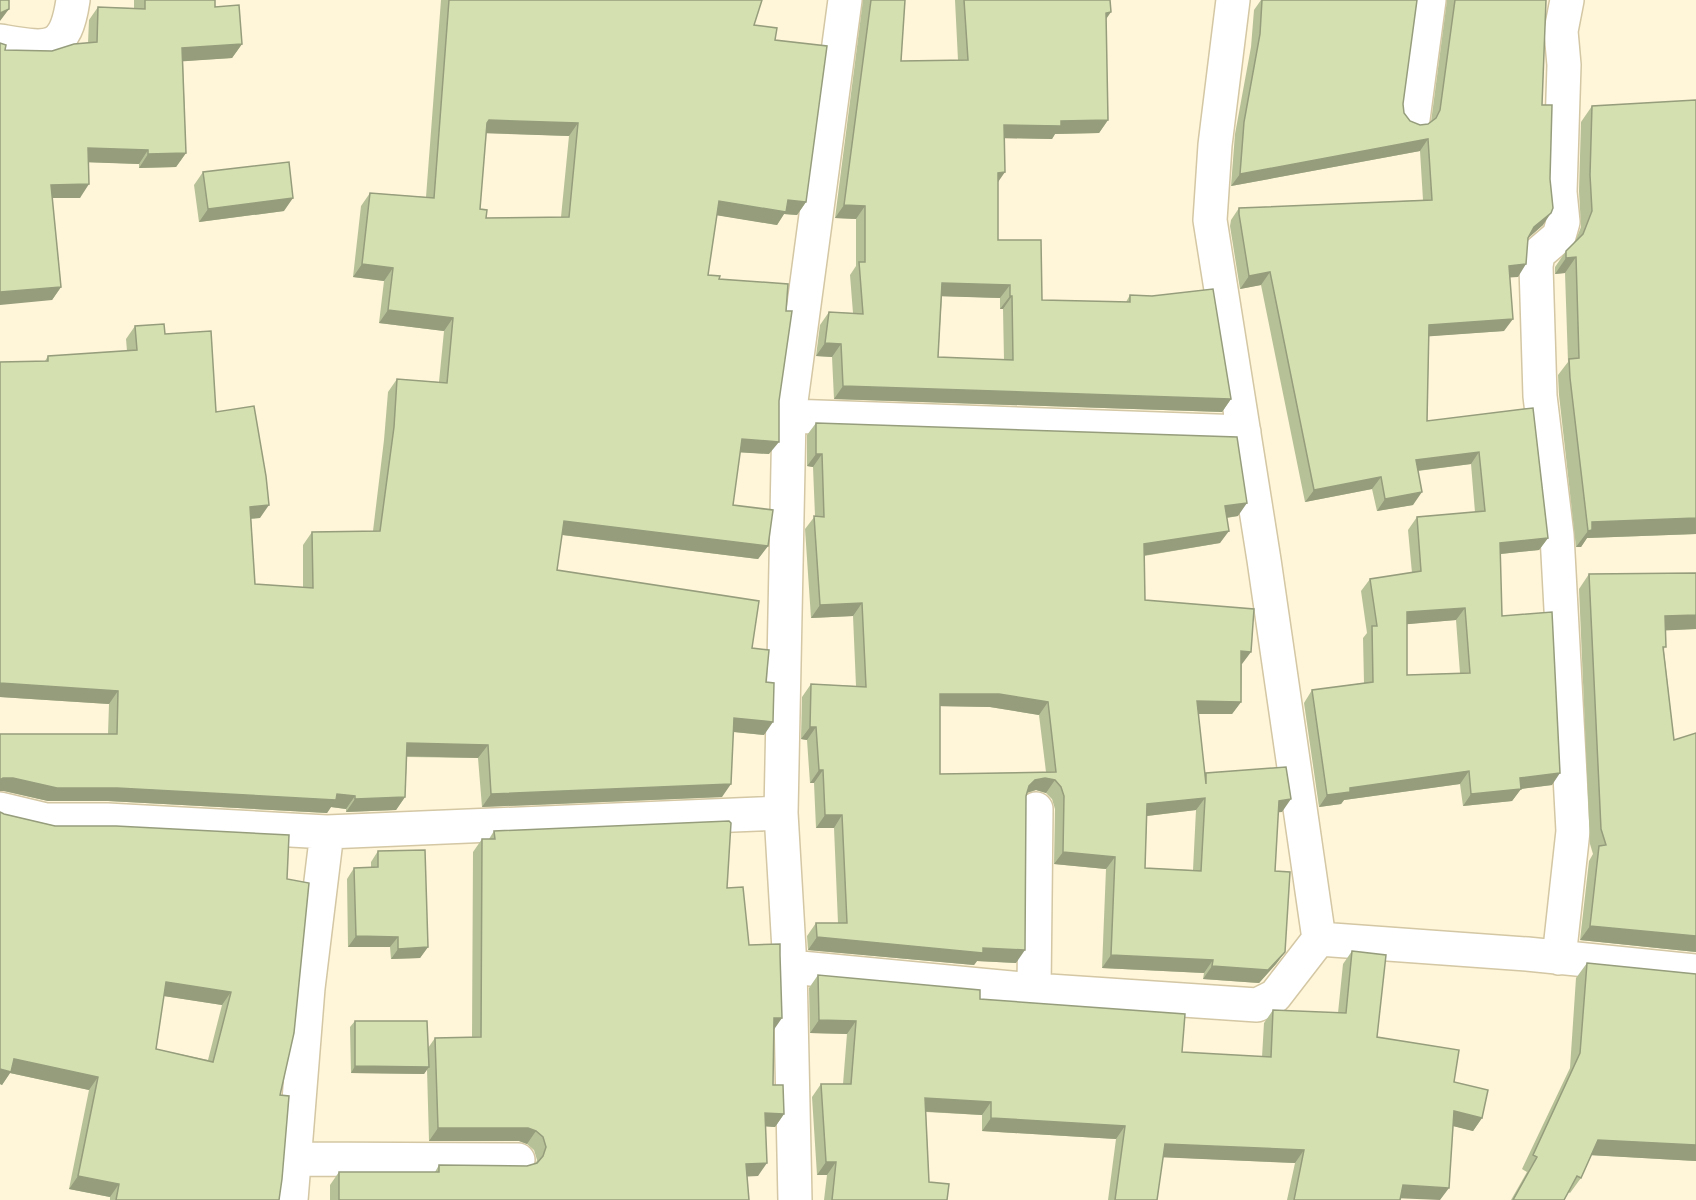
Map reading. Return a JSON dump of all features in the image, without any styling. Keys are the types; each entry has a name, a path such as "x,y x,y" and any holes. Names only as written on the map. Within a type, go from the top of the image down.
{"street":[{"path":"0,41 27,45 52,45 60,40 68,28 73,0"},
{"path":"795,1200 790,967 781,813 789,416 845,0"},
{"path":"790,967 1034,990 1257,1005 1275,996 1319,939 1244,432 1210,220 1215,145 1233,0"},
{"path":"1413,119 1429,0"},
{"path":"1559,958 1572,819 1557,536 1540,396 1536,266 1538,254 1559,236 1563,222 1560,192 1564,65 1562,31 1567,0"},
{"path":"789,416 1244,432"},
{"path":"0,809 46,820 107,820 327,832 781,813"},
{"path":"1034,990 1036,809"},
{"path":"291,1200 308,988 327,832"},
{"path":"1319,939 1696,971"},
{"path":"293,1159 518,1160"}],"building":[{"path":"0,0 9,0 9,9 0,13"},
{"path":"145,0 215,0 215,7 239,5 242,44 182,48 186,153 148,154 148,150 88,148 89,184 51,185 61,287 0,292 0,43 6,45 5,50 52,51 74,44 97,42 98,7 145,9"},
{"path":"449,0 762,0 754,25 777,28 775,40 827,46 806,202 788,200 786,212 719,201 708,275 720,276 719,279 788,284 786,311 792,311 779,401 779,442 742,439 733,505 773,510 768,546 564,521 557,570 759,601 752,648 769,650 766,682 774,683 773,722 734,718 731,784 491,794 488,745 407,743 405,797 355,799 355,796 337,794 336,800 117,788 57,788 13,778 0,780 0,734 117,734 118,691 0,683 0,362 48,361 48,356 137,350 135,326 164,324 165,334 211,331 216,412 254,406 269,505 250,507 255,584 313,588 312,532 380,531 394,427 397,379 447,383 453,318 388,310 393,268 362,264 370,193 434,198","holes":["489,120 578,123 569,217 486,218 487,210 480,209"]},
{"path":"871,0 905,0 901,61 968,60 964,0 1110,0 1111,12 1106,13 1108,120 1061,121 1061,126 1004,125 1005,172 998,173 998,240 1041,240 1042,300 1130,302 1130,295 1152,296 1213,289 1231,399 843,386 841,344 825,343 829,312 863,314 859,262 865,262 865,206 844,205","holes":["942,283 1010,285 1013,360 938,357"]},
{"path":"1262,0 1417,0 1403,104 1404,113 1410,121 1420,125 1428,124 1436,118 1440,110 1455,0 1546,0 1542,105 1552,105 1550,179 1553,208 1551,213 1534,227 1528,238 1526,264 1509,266 1513,319 1429,325 1427,421 1533,408 1548,538 1500,543 1502,616 1552,612 1560,773 1520,778 1521,789 1471,794 1469,771 1350,788 1350,792 1327,795 1312,690 1373,682 1372,626 1377,626 1370,579 1421,571 1417,517 1485,511 1479,452 1416,460 1422,492 1385,499 1381,477 1314,490 1270,272 1249,276 1239,208 1432,200 1428,139 1240,174 1244,122 1260,34","holes":["1465,608 1470,673 1407,675 1407,612"]},
{"path":"1696,100 1696,518 1592,522 1592,530 1588,531 1569,359 1579,358 1576,257 1566,258 1566,251 1583,234 1592,211 1590,175 1592,106"},
{"path":"289,162 293,198 208,209 203,172"},
{"path":"816,423 1237,437 1247,503 1225,506 1229,531 1144,544 1145,600 1254,609 1251,652 1241,651 1241,702 1197,701 1206,784 1206,773 1286,767 1291,799 1279,801 1275,871 1290,872 1285,952 1268,970 1212,966 1213,960 1111,955 1115,857 1063,852 1064,796 1055,780 1045,778 1035,780 1029,786 1026,796 1025,950 983,948 983,953 817,937 816,923 847,923 842,815 825,815 823,770 819,770 816,727 810,727 811,684 866,687 862,603 820,605 814,516 824,517 822,454 816,454","holes":["940,694 999,694 1048,702 1056,772 940,774","1205,798 1201,871 1145,868 1147,804"]},
{"path":"1696,573 1696,615 1665,616 1666,647 1663,647 1674,740 1696,733 1696,936 1590,926 1599,846 1606,845 1601,829 1589,574"},
{"path":"0,812 55,826 116,826 289,835 287,879 309,883 294,1033 280,1095 289,1096 279,1200 116,1200 119,1184 78,1176 98,1077 14,1059 11,1072 0,1069","holes":["166,982 231,992 213,1062 156,1049"]},
{"path":"729,821 731,823 727,888 743,887 749,945 780,944 782,1018 774,1018 773,1085 783,1085 784,1114 765,1113 767,1163 746,1164 749,1200 339,1200 339,1172 439,1172 439,1165 527,1166 537,1163 543,1156 546,1147 543,1137 528,1128 438,1128 435,1038 481,1037 482,839 495,839 494,831"},
{"path":"425,850 428,947 398,949 398,937 356,936 354,868 378,867 378,851"},
{"path":"1352,951 1386,955 1377,1037 1459,1050 1454,1082 1488,1090 1482,1118 1454,1111 1449,1188 1403,1185 1400,1200 1294,1200 1304,1150 1165,1144 1157,1200 1115,1200 1125,1126 991,1118 991,1102 925,1098 929,1182 949,1184 947,1200 832,1200 836,1162 826,1162 821,1084 851,1084 856,1021 819,1020 818,975 980,990 980,999 1185,1014 1182,1052 1271,1057 1273,1010 1346,1013"},
{"path":"1587,963 1696,974 1696,1145 1598,1140 1581,1178 1577,1176 1564,1200 1513,1200 1537,1157 1533,1155 1580,1053"},
{"path":"355,1021 427,1021 429,1067 355,1066"}]}
